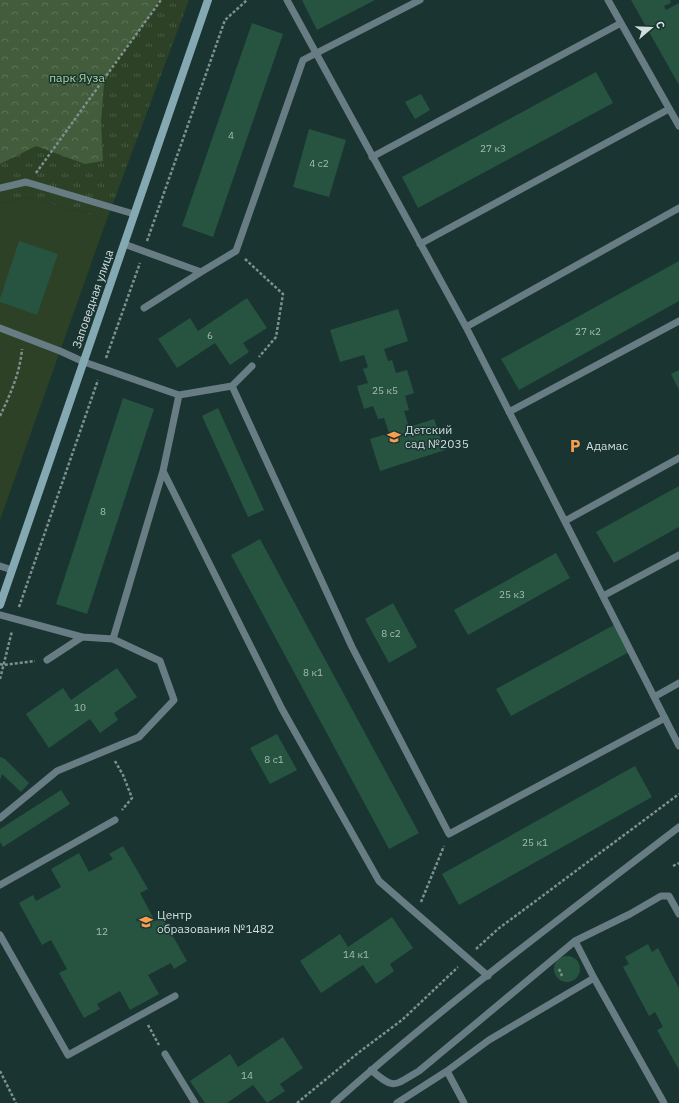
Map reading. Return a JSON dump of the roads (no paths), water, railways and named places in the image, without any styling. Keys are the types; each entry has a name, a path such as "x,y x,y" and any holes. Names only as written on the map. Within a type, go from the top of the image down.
{"street":[{"name":"Заповедная улица","path":"0,605 208,0"}],"lane":[{"path":"287,0 466,327 679,746"},
{"path":"144,308 236,251 303,60 420,0"},
{"path":"608,0 679,126"},
{"path":"372,157 621,23"},
{"path":"420,244 669,109"},
{"path":"0,188 26,182 134,214"},
{"path":"466,327 679,208"},
{"path":"124,244 201,272"},
{"path":"509,412 679,321"},
{"path":"0,328 84,362 179,395 232,386 252,366"},
{"path":"232,386 352,647 449,834 665,718"},
{"path":"113,639 164,471 179,395"},
{"path":"565,521 679,458"},
{"path":"164,471 282,709 379,881 488,976"},
{"path":"603,596 679,555"},
{"path":"0,566 12,570"},
{"path":"0,614 82,637 113,639 160,661 174,700 139,737 57,771 0,818"},
{"path":"47,660 82,637"},
{"path":"654,697 679,683"},
{"path":"0,885 114,820"},
{"path":"334,1103 371,1070 488,976 679,827"},
{"path":"371,1070 390,1084 398,1084 419,1071 575,941 630,914 661,896 669,896 679,914"},
{"path":"0,935 68,1055 175,996"},
{"path":"575,941 664,1103"},
{"path":"397,1103 447,1071 489,1040 594,978"},
{"path":"165,1054 195,1103"},
{"path":"447,1071 464,1103"}],"place":[{"name":"Детский сад №2035","path":"394,437"},
{"name":"Адамас","path":"575,446"},
{"name":"Центр образования №1482","path":"146,922"}],"park label":[{"name":"парк Яуза","path":"77,78"}]}
